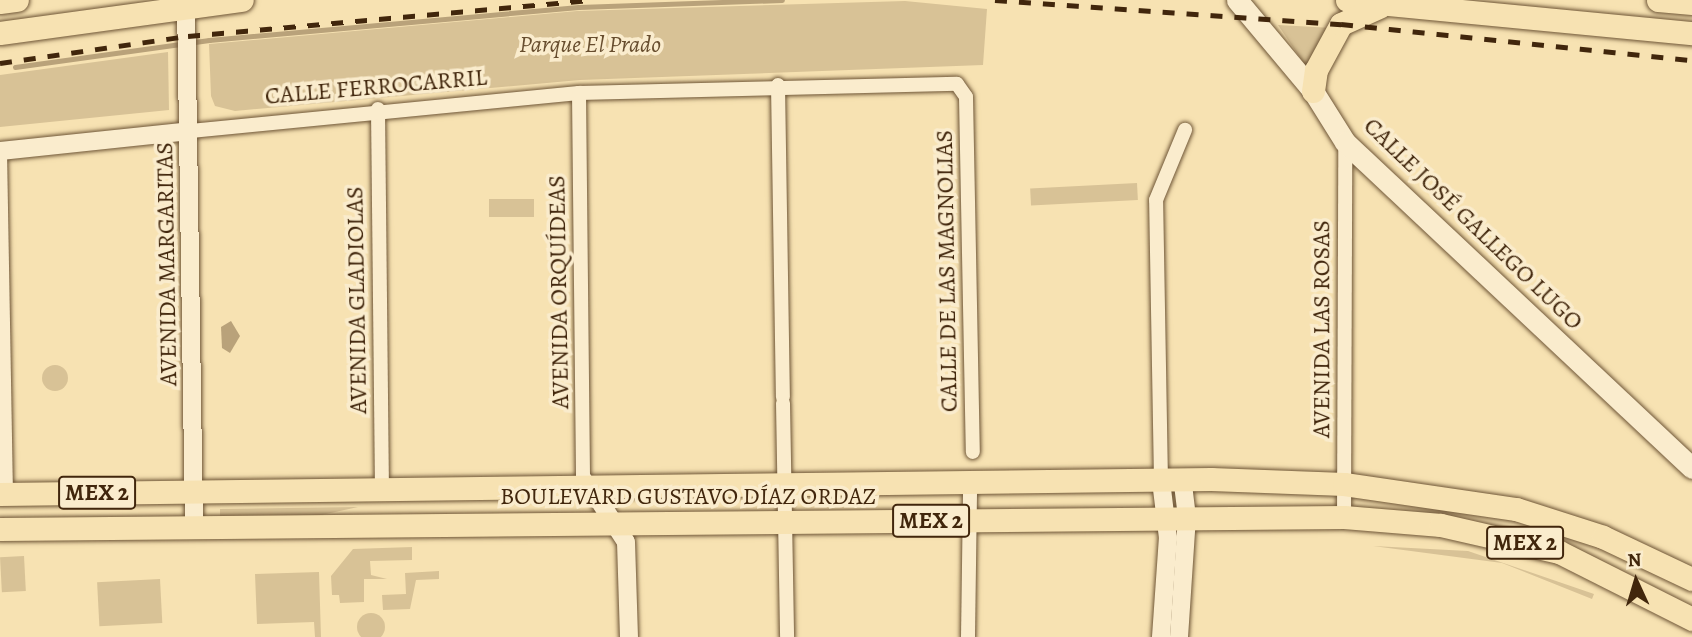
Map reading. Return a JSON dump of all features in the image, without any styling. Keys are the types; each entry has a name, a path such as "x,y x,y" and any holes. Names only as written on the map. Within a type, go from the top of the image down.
{"main road":[{"path":"0,2 17,0"},
{"path":"0,33 186,3 242,0"},
{"name":"CALLE JOSÉ GALLEGO LUGO","path":"1237,0 1313,91 1345,142 1692,468"},
{"path":"1346,0 1692,33"},
{"path":"1658,0 1692,3"},
{"path":"1313,91 1316,70 1341,24 1391,4"},
{"name":"BOULEVARD GUSTAVO DÍAZ ORDAZ","path":"3,494 970,486 1171,480 1344,484 1504,506 1615,541 1692,579"},
{"name":"BOULEVARD GUSTAVO DÍAZ ORDAZ","path":"0,529 1343,516 1441,525 1559,552 1692,619"}],"street":[{"name":"AVENIDA MARGARITAS","path":"186,3 194,528"},
{"name":"CALLE FERROCARRIL","path":"0,151 378,109 579,93 778,85 950,83 965,90"},
{"path":"778,85 787,637"},
{"name":"CALLE DE LAS MAGNOLIAS","path":"965,90 973,452"},
{"name":"AVENIDA ORQUÍDEAS","path":"579,93 583,476 592,488"},
{"name":"AVENIDA GLADIOLAS","path":"378,109 382,490"},
{"path":"1179,637 1177,517 1171,480 1156,200 1185,131"},
{"name":"AVENIDA LAS ROSAS","path":"1343,516 1345,142"},
{"path":"0,151 3,494"},
{"path":"968,637 970,486"},
{"path":"592,488 629,553 629,637"},
{"path":"1161,637 1177,517"}],"green space":[{"name":"Parque El Prado","path":"905,1 987,9 983,65 580,80 235,111 215,106 211,96 209,44 577,11"},
{"path":"1278,25 1333,28 1307,68"},
{"path":"168,52 169,110 0,127 0,75"},
{"path":"1137,183 1138,200 1031,206 1030,189"},
{"path":"489,199 534,199 534,217 489,217"},
{"path":"55,365 64,369 68,378 64,387 55,391 46,387 42,378 46,369"},
{"path":"358,507 317,516 220,517 220,509"},
{"path":"1373,546 1468,551 1594,594 1592,599 1502,563"},
{"path":"412,547 412,560 370,561 371,575 387,579 364,579 364,602 340,603 339,595 332,595 331,576 353,549"},
{"path":"24,556 26,591 2,592 0,557"},
{"path":"439,571 439,579 416,580 410,609 383,610 382,595 406,594 405,573"},
{"path":"319,572 321,637 315,637 314,622 257,624 255,574"},
{"path":"160,579 162,623 99,626 97,582"},
{"path":"371,613 381,617 385,627 381,637 371,641 361,637 357,627 361,617"}],"shaded area":[{"path":"231,321 240,336 230,353 222,348 221,327"}],"waterway":[{"path":"15,67 209,40 579,7 782,0"}],"railway":[{"path":"0,63 188,36 593,0"},
{"path":"995,0 1341,24 1692,60"}]}
